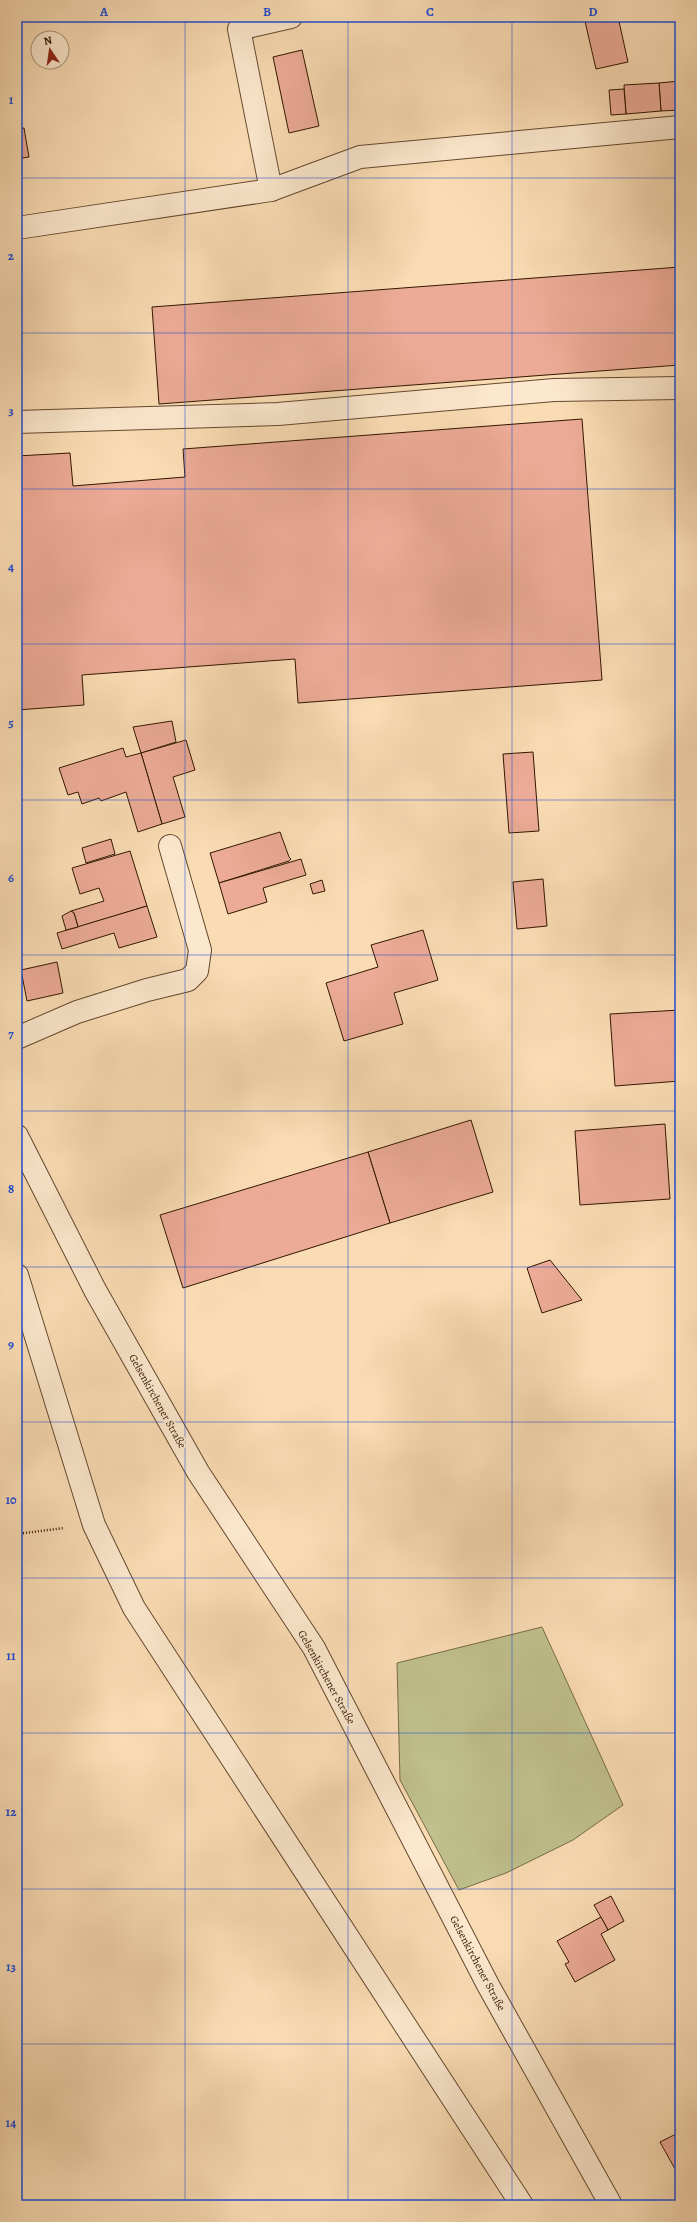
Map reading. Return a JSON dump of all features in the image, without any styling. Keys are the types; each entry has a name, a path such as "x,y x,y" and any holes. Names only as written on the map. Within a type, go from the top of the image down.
{"street":[{"path":"272,190 239,30 292,17"},
{"path":"17,228 272,190 360,157 680,127"},
{"path":"17,422 278,414 554,390 680,388"},
{"path":"17,1038 77,1012 146,990 188,980 197,972 200,950 170,846"},
{"name":"Gelsenkirchener Straße","path":"17,1136 95,1290 198,1472 314,1648 488,1985 611,2205"},
{"path":"17,1275 94,1525 134,1608 522,2205"}],"path":[{"path":"17,1534 94,1525"}],"green space":[{"path":"542,1627 623,1805 573,1840 506,1873 459,1890 400,1780 397,1663"}],"building":[{"path":"584,17 618,17 628,62 596,69"},
{"path":"302,50 319,126 289,133 273,57"},
{"path":"680,81 680,110 661,111 659,83"},
{"path":"659,83 661,111 626,114 624,85"},
{"path":"624,89 626,114 611,115 609,90"},
{"path":"24,128 29,157 17,159 17,129"},
{"path":"680,267 680,365 159,404 152,307"},
{"path":"582,419 602,680 298,703 295,659 82,675 84,705 17,710 17,456 70,453 73,486 185,477 183,449"},
{"path":"172,721 176,742 141,753 133,727"},
{"path":"186,740 195,770 173,777 185,817 162,824 141,753"},
{"path":"123,748 126,757 141,753 162,824 138,832 126,792 101,801 99,798 82,804 78,792 68,795 59,768"},
{"path":"533,752 539,831 509,833 503,754"},
{"path":"280,832 291,859 289,861 219,883 210,853"},
{"path":"111,839 115,854 86,863 82,848"},
{"path":"130,851 147,906 78,927 74,913 71,911 104,901 99,888 80,894 72,868"},
{"path":"301,859 306,875 263,888 267,902 228,914 219,883"},
{"path":"543,879 547,926 517,929 513,882"},
{"path":"322,880 325,891 313,894 310,884"},
{"path":"147,906 157,937 119,948 114,933 62,949 57,933"},
{"path":"71,911 74,913 78,927 66,930 62,916"},
{"path":"423,930 438,980 394,993 403,1024 344,1041 326,983 378,967 371,945"},
{"path":"57,962 63,993 27,1001 21,970"},
{"path":"680,1010 680,1081 615,1086 610,1014"},
{"path":"471,1120 493,1192 390,1223 368,1152"},
{"path":"665,1124 670,1199 580,1205 575,1131"},
{"path":"368,1152 390,1223 183,1288 160,1215"},
{"path":"550,1260 582,1300 542,1313 527,1268"},
{"path":"611,1896 624,1921 608,1930 594,1905"},
{"path":"601,1917 608,1930 601,1934 615,1960 575,1982 565,1964 569,1962 557,1941"},
{"path":"680,2132 680,2178 660,2142"}]}
